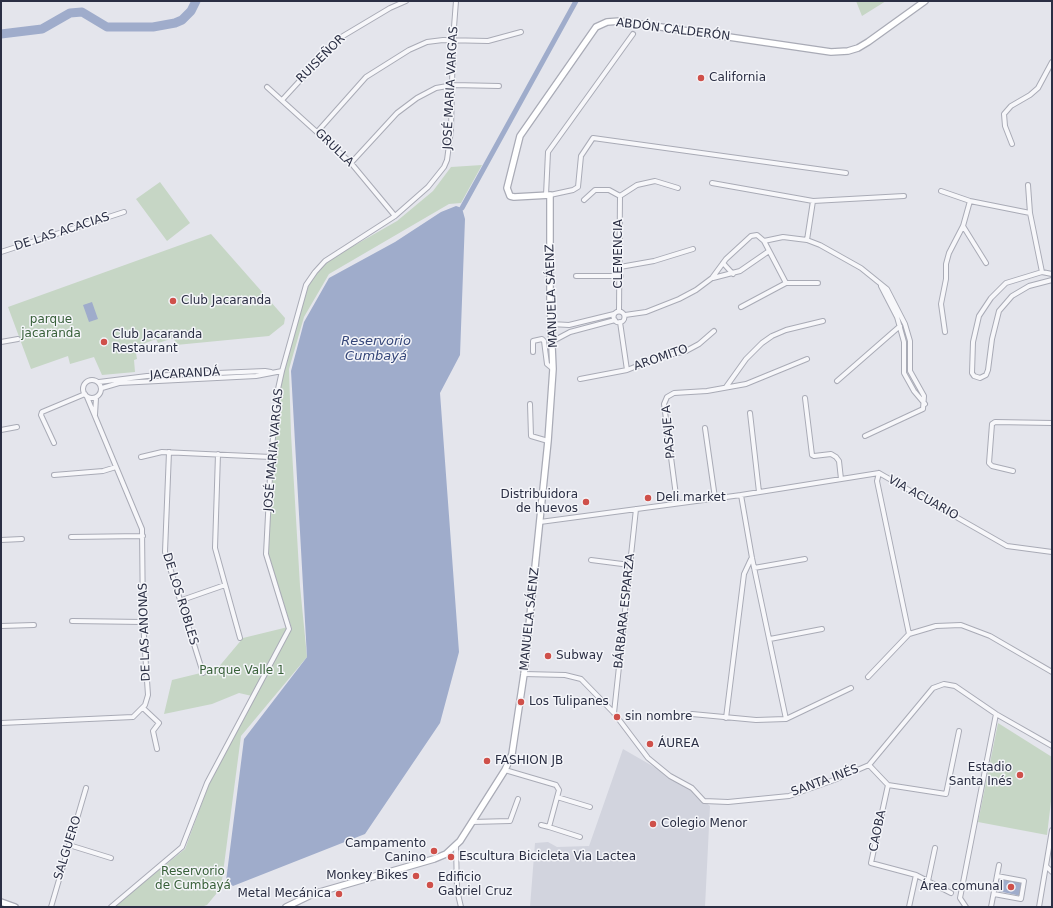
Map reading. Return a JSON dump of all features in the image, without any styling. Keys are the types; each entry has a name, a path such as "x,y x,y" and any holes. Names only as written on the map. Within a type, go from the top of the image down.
{"street":[{"name":"RUISEÑOR","path":"283,99 338,39 390,8 406,1"},
{"name":"JOSÉ MARIA VARGAS","path":"111,907 183,846 207,782 289,629 266,554 271,457 278,390 282,371 306,285 315,272 325,261 395,216 428,187 441,171 447,160 453,85 453,40 456,1"},
{"name":"ABDÓN CALDERÓN","path":"547,193 514,197 507,192 520,136 596,27 601,24 620,21 831,52 848,51 858,48 868,42 925,1"},
{"path":"318,131 362,81 376,69 427,42 453,40 488,41 521,32"},
{"path":"633,34 548,152 547,193 573,190 578,187 581,156 593,138 846,173"},
{"path":"1012,144 1004,121 1006,111 1038,88 1052,62"},
{"path":"351,163 400,110 417,98 436,88 453,85 499,86"},
{"name":"GRULLA","path":"267,87 276,96 283,99 351,163 395,216"},
{"path":"584,200 595,190 609,190 620,196 637,185 655,181 678,188"},
{"path":"712,182 813,201 904,196"},
{"path":"1028,185 1030,213 1042,272"},
{"path":"941,192 970,201 1030,213"},
{"name":"MANUELA SÁENZ","path":"286,907 313,894 434,859 456,846 504,770 512,754 524,674 548,441 553,369 547,193"},
{"name":"CLEMENCIA","path":"619,311 621,276 619,222 620,196"},
{"path":"807,240 813,201"},
{"path":"945,332 941,304 946,279 946,264 949,253 963,226 970,201"},
{"name":"DE LAS ACACIAS","path":"1,252 124,212"},
{"path":"963,226 986,263"},
{"path":"551,324 569,325 614,314 619,311 625,315 646,312 679,299 696,290 712,278 723,263 752,236 757,235 764,241 786,283"},
{"path":"764,241 775,237 807,240 842,257 861,268 887,289 902,315 910,341 910,371 924,396 923,409 866,436"},
{"path":"620,267 654,261 693,249"},
{"path":"712,278 733,274 769,251"},
{"path":"723,263 733,274"},
{"path":"1052,274 1042,272 1006,283 991,298 979,316 973,342 972,373 974,376 980,378 986,375 988,370 992,339 999,310 1012,296 1029,286 1052,280"},
{"path":"576,276 621,276"},
{"path":"741,307 786,283 818,283"},
{"path":"881,285 900,326 904,342 904,373 924,404"},
{"path":"614,314 614,320"},
{"path":"553,341 570,332 614,320 620,322 624,320 625,315"},
{"path":"726,388 743,363 762,342 786,330 823,321"},
{"name":"AROMITO","path":"620,322 627,370"},
{"path":"837,381 900,326"},
{"name":"AROMITO","path":"580,379 627,370 660,357 686,351 699,344 714,331"},
{"path":"1,342 18,339"},
{"path":"533,352 533,341 542,339 544,341 547,364 553,369"},
{"name":"PASAJE A","path":"677,503 664,404 667,397 674,393 726,388 746,384 808,359"},
{"name":"JACARANDÁ","path":"99,382 147,376 265,370 271,372"},
{"name":"JACARANDÁ","path":"102,388 119,383 256,376 282,371"},
{"path":"204,374 204,379"},
{"path":"86,396 83,388 88,381 96,380 99,382 102,388 101,393 96,398 95,418"},
{"path":"54,444 41,415 42,412 86,396 96,398"},
{"name":"DE LAS ANONAS","path":"86,396 138,516 143,536 143,622 148,695 143,708"},
{"path":"805,398 812,455 832,454 836,457 839,461 841,480"},
{"path":"530,404 531,436 548,441"},
{"path":"750,413 759,492"},
{"path":"1013,471 989,464 992,424 995,422 1052,423"},
{"path":"1,430 17,427"},
{"path":"705,428 715,498"},
{"path":"141,457 169,452 271,457"},
{"name":"DE LOS ROBLES","path":"169,452 164,547 182,600 203,673"},
{"path":"218,454 215,548 240,638"},
{"path":"54,474 103,471 116,466"},
{"path":"540,522 741,495 879,473"},
{"name":"VIA ACUARIO","path":"909,634 876,481 879,473 1008,546 1052,552"},
{"path":"741,495 754,568 786,719"},
{"name":"BÁRBARA ESPARZA","path":"614,713 636,510"},
{"path":"71,537 143,536"},
{"path":"1,540 22,539"},
{"path":"726,718 744,574 752,558"},
{"path":"754,568 805,559"},
{"path":"591,560 630,566"},
{"path":"182,600 225,585"},
{"path":"72,621 143,622"},
{"path":"1,626 34,625"},
{"path":"868,677 909,634 936,626 962,625 990,636 1052,672"},
{"path":"770,639 822,629"},
{"name":"SANTA INÉS","path":"524,674 565,675 581,679 614,713 648,758 670,776 692,788 704,801 728,802 789,796 868,765 933,688 944,684 956,686 996,714 1052,746"},
{"path":"692,714 756,720 786,719 851,688"},
{"path":"1,723 123,719 133,717 143,708 159,723 153,732 156,749"},
{"path":"966,907 960,898 996,714"},
{"path":"868,765 888,785 946,794 959,731"},
{"path":"504,770 556,785 559,790 549,827"},
{"name":"CAOBA","path":"888,785 871,863 916,875 951,893"},
{"name":"SALGUERO","path":"51,907 86,788"},
{"path":"557,797 590,807"},
{"path":"472,822 510,820 518,799"},
{"path":"541,824 580,837"},
{"path":"1039,907 1052,830"},
{"path":"69,845 111,858"},
{"path":"456,846 457,890 461,907"},
{"path":"928,881 935,848"},
{"path":"991,907 999,865"},
{"path":"1046,866 1052,872"},
{"path":"910,907 916,875"},
{"path":"994,894 1021,898 1024,881 997,876"},
{"path":"1,902 13,907"}],"shaded area":[{"name":"Colegio Menor","path":"623,749 689,787 710,806 705,907 530,907 535,843 548,842 557,847 589,846 588,849"}],"green space":[{"path":"856,1 886,1 862,16"},
{"name":"Reservorio de Cumbayá","path":"482,165 461,203 449,204 329,274 304,317 289,369 291,434 300,586 307,657 241,736 221,888 207,905 201,907 113,907 185,849 209,784 253,699 292,629 268,554 272,414 285,354 309,284 327,261 397,221 433,191 451,167"},
{"path":"160,182 190,223 167,241 136,199"},
{"name":"Club Jacaranda","path":"211,234 285,318 284,324 269,336 176,345 174,338 158,343 156,339 135,347 137,359 134,360 135,372 102,375 94,357 70,364 68,356 31,369 8,307"},
{"name":"Parque Valle 1","path":"288,627 252,696 239,693 212,704 164,714 172,680 217,669 243,638"},
{"name":"Estadio Santa Inés","path":"998,723 1052,757 1052,793 1047,835 978,822"}],"water":[{"name":"Reservorio Cumbayá","path":"456,206 462,208 465,219 460,355 440,393 459,652 440,723 365,834 233,886 226,881 244,739 307,657 291,371 304,322 329,278 395,242 441,212"},
{"path":"92,302 98,319 89,322 83,305"},
{"name":"Área comunal","path":"1000,879 1023,883 1021,896 998,891"}],"waterway":[{"path":"1,34 42,29 70,13 82,12 107,27 153,27 175,23 182,20 191,11 196,1"},
{"path":"462,208 576,1"}],"place":[{"name":"California","path":"701,78"},
{"name":"Club Jacaranda","path":"173,301"},
{"name":"Club Jacaranda Restaurant","path":"104,342"},
{"name":"Deli market","path":"648,498"},
{"name":"Distribuidora de huevos","path":"586,502"},
{"name":"Subway","path":"548,656"},
{"name":"Los Tulipanes","path":"521,702"},
{"name":"sin nombre","path":"617,717"},
{"name":"ÁUREA","path":"650,744"},
{"name":"FASHION JB","path":"487,761"},
{"name":"Estadio Santa Inés","path":"1020,775"},
{"name":"Colegio Menor","path":"653,824"},
{"name":"Campamento Canino","path":"434,851"},
{"name":"Escultura Bicicleta Via Lactea","path":"451,857"},
{"name":"Monkey Bikes","path":"416,876"},
{"name":"Edificio Gabriel Cruz","path":"430,885"},
{"name":"Área comunal","path":"1011,887"},
{"name":"Metal Mecánica","path":"339,894"}],"park label":[{"name":"parque jacaranda","path":"51,327"}]}
